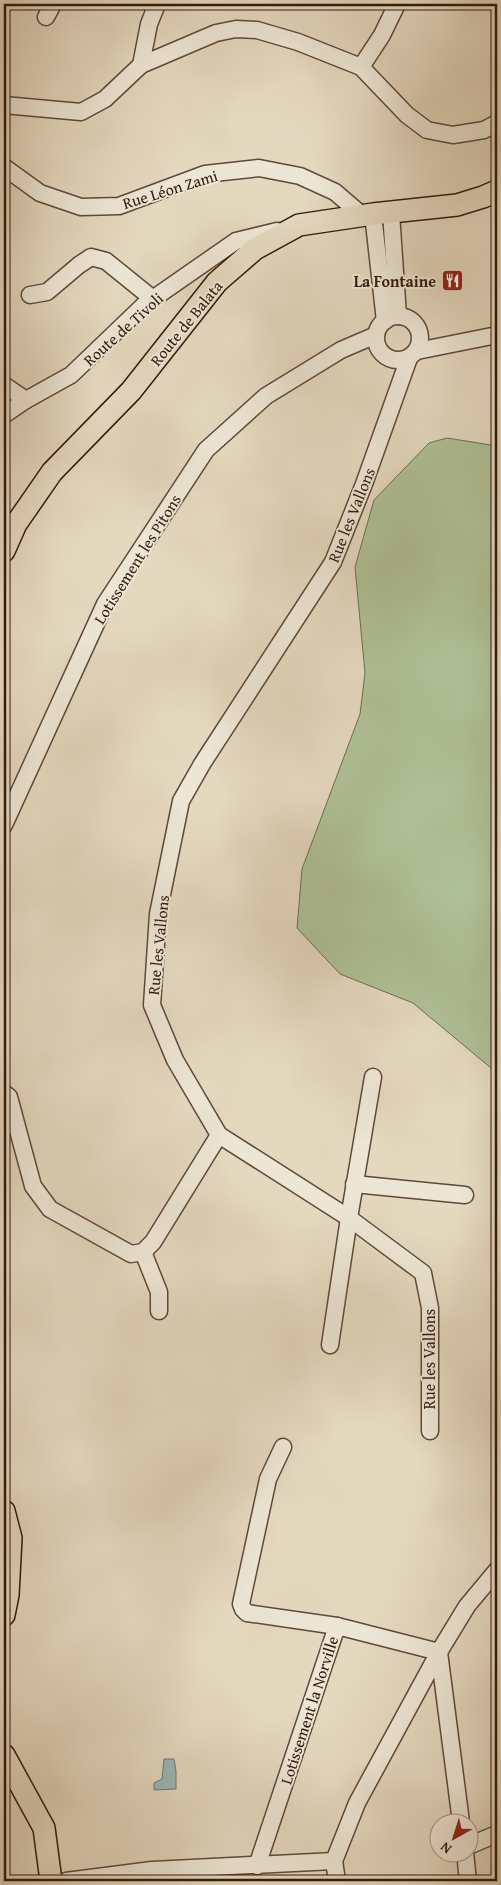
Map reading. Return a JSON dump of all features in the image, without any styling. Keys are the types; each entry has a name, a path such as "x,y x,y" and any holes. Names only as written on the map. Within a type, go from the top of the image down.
{"main road":[{"name":"Route de Balata","path":"4,551 16,524 52,472 131,391 217,282 255,249 299,225 456,205 483,198 497,191"},
{"path":"4,1511 12,1538 8,1595 4,1615"},
{"path":"4,1755 44,1828 51,1881"}],"street":[{"path":"141,65 149,24 157,4"},
{"path":"362,67 382,35 397,4"},
{"path":"4,105 82,112 105,99 141,65 216,33 236,29 257,30 298,42 362,67 407,115 427,130 453,135 484,130 497,122"},
{"name":"Rue Léon Zami","path":"4,167 40,193 82,207 119,206 205,174 259,168 300,176 376,214"},
{"path":"376,214 391,318"},
{"name":"Route de Tivoli","path":"4,415 26,400 71,375 144,305 236,241 299,225"},
{"path":"30,295 47,292 91,257 106,261 153,299"},
{"path":"397,392 386,356 376,341 378,330 391,318 411,320 419,330 459,342"},
{"path":"413,355 420,345 419,330"},
{"name":"Lotissement les Pitons","path":"4,825 104,604 206,450 266,396 341,350 376,335"},
{"path":"341,350 403,360 413,355 459,342 497,335"},
{"name":"Rue les Vallons","path":"413,355 397,392 364,484 333,562 202,764 181,801 158,914 152,1005 175,1060 219,1135 349,1218 423,1273 430,1308 430,1431"},
{"path":"4,385 26,400"},
{"path":"330,1345 354,1184 373,1077"},
{"path":"4,1093 9,1097 34,1186 50,1209 131,1254 143,1252 154,1242 219,1135"},
{"path":"354,1184 465,1194"},
{"path":"143,1252 159,1292 159,1311"},
{"path":"284,1446 268,1479 241,1604 247,1612 337,1626"},
{"path":"337,1881 334,1861 357,1803 439,1652 467,1606 497,1570"},
{"name":"Lotissement la Norville","path":"257,1866 337,1626 439,1652"},
{"path":"439,1652 460,1812"},
{"path":"478,1842 497,1834"},
{"path":"66,1881 152,1870 334,1861"},
{"path":"466,1862 468,1881"}],"green space":[{"path":"447,438 497,446 497,1073 413,1003 340,974 297,928 302,869 360,714 365,673 355,567 374,500 429,443"}],"water":[{"path":"164,1759 174,1759 176,1789 154,1790 154,1783 162,1779"}],"place":[{"name":"La Fontaine","path":"452,281"}]}
